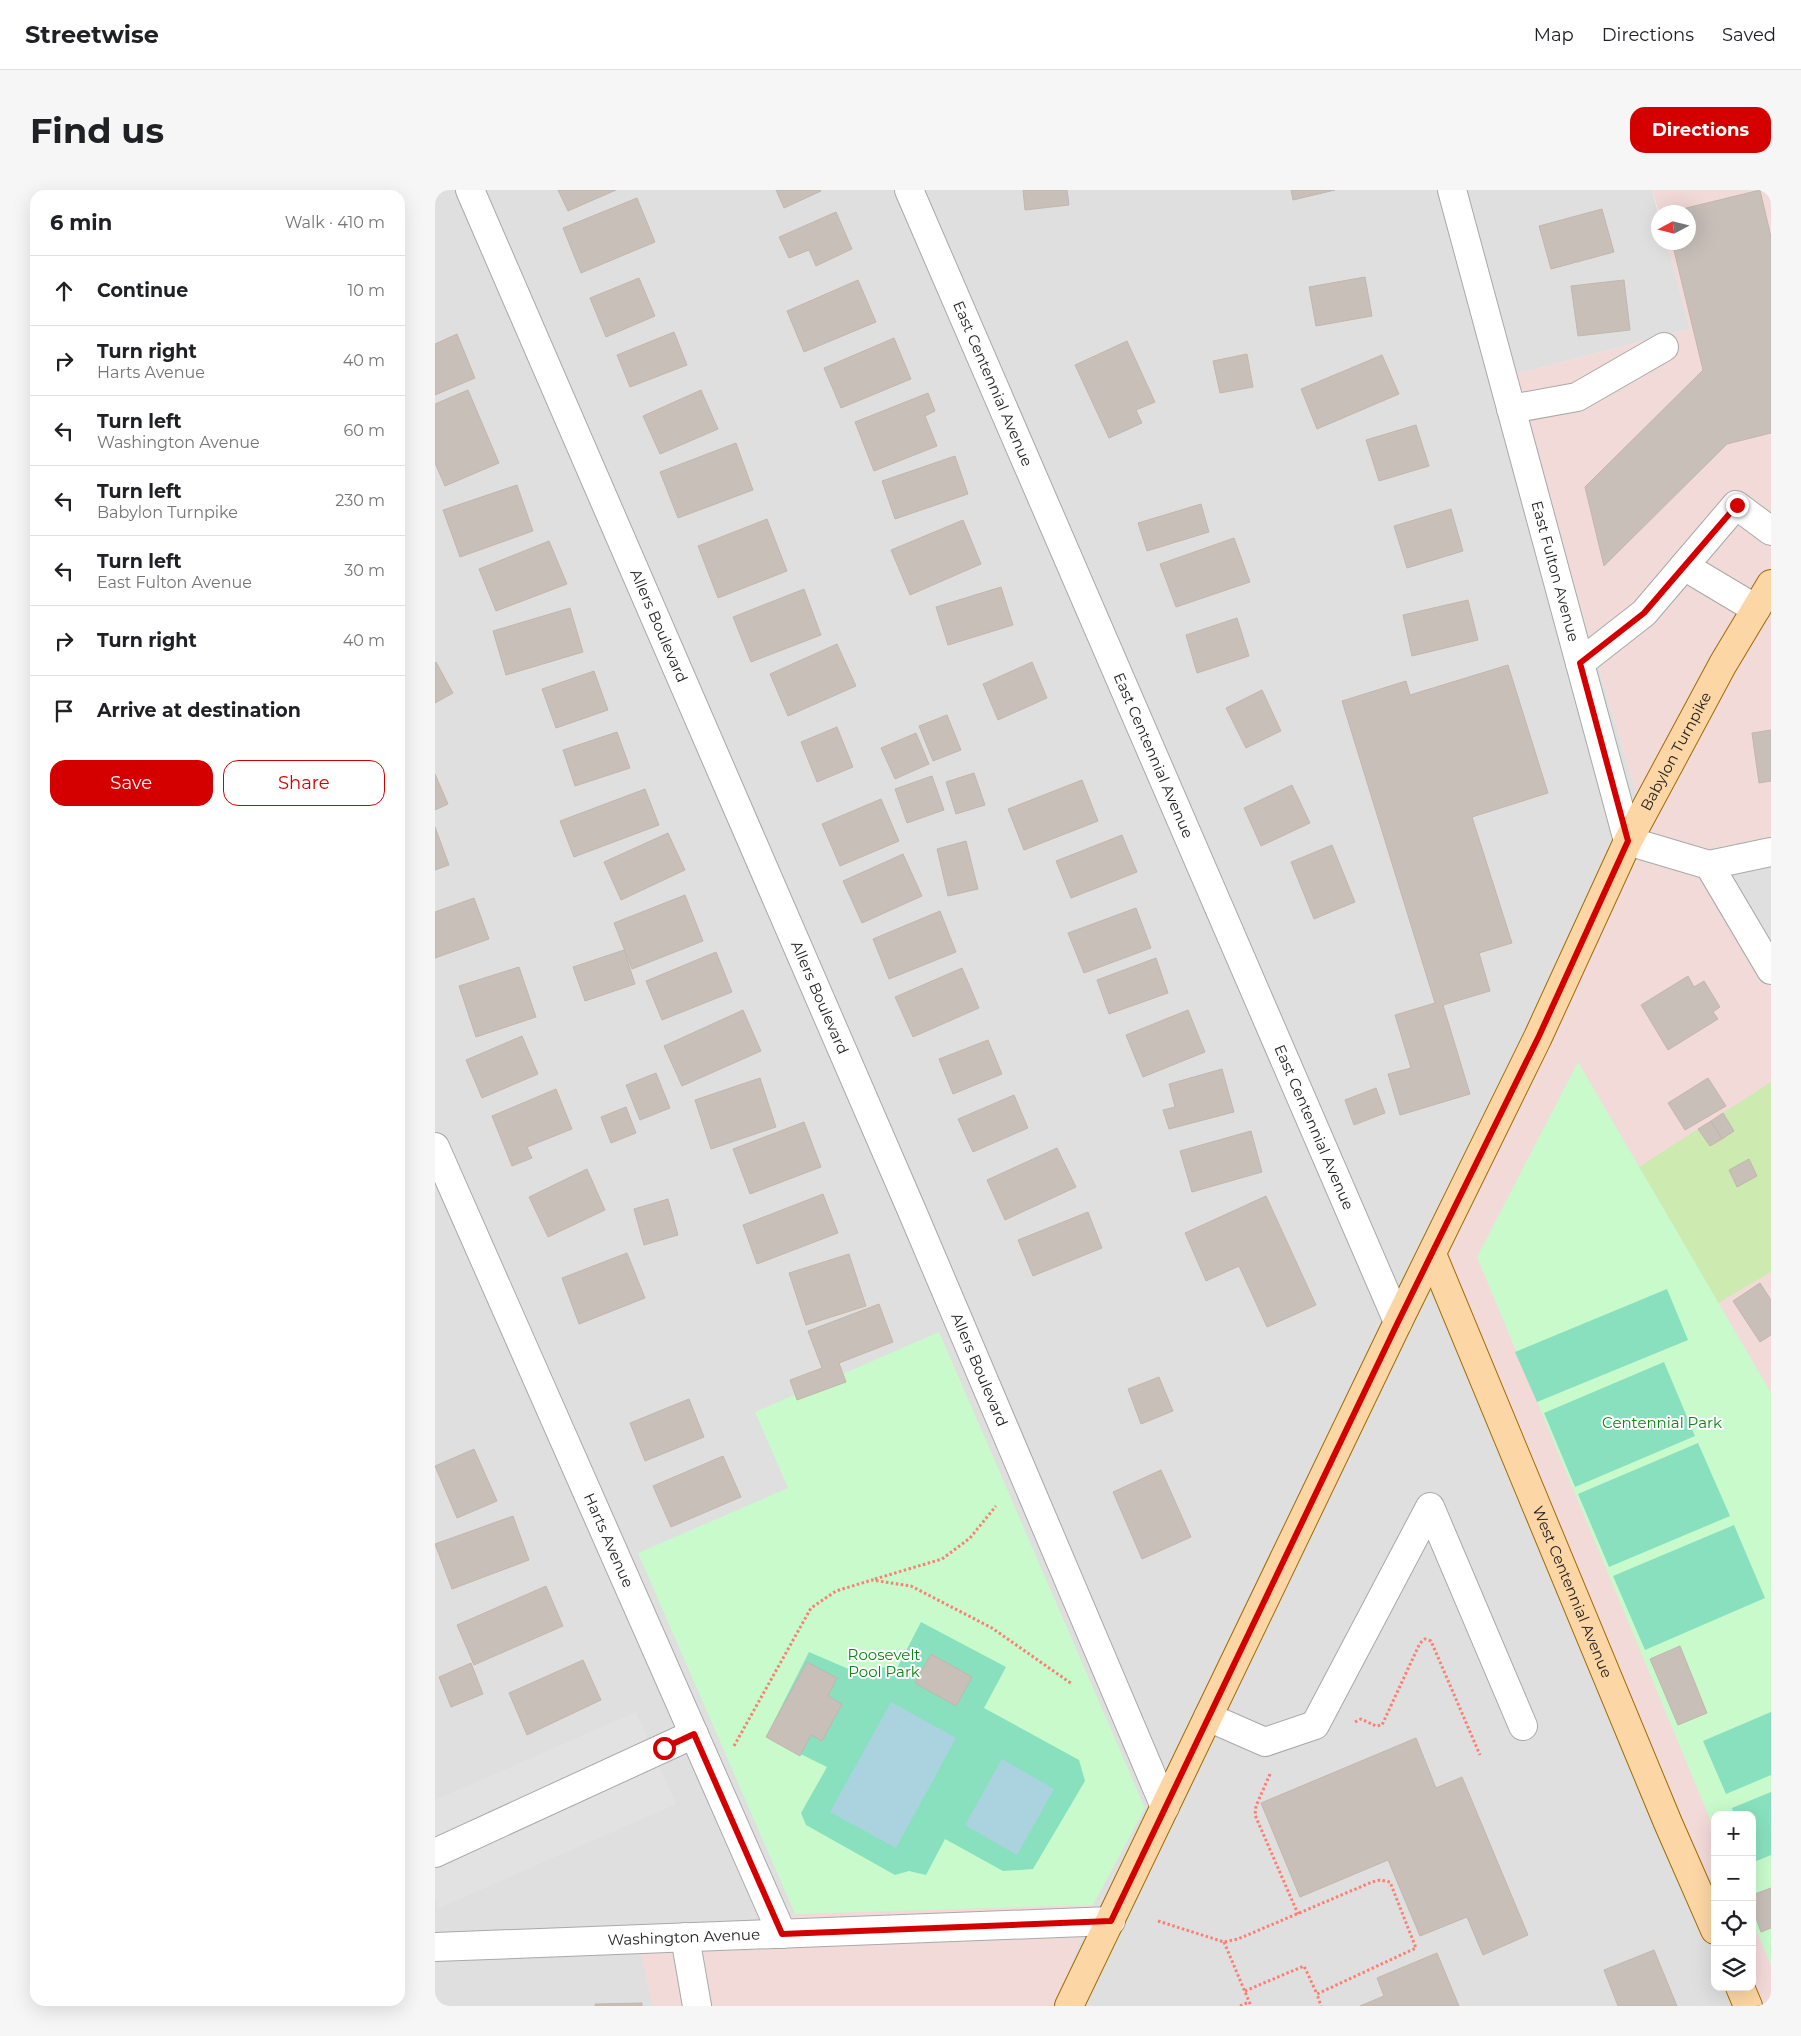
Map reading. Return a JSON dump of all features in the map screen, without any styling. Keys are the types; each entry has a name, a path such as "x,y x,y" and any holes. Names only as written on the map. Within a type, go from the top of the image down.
{"main road":[{"name":"Babylon Turnpike","path":"1069,2006 1398,1322 1539,1036 1628,841 1723,664 1771,584"},
{"name":"West Centennial Avenue","path":"1432,1254 1668,1823 1711,1921"},
{"path":"1742,1991 1748,2006"}],"street":[{"name":"Allers Boulevard","path":"470,190 912,1211 1165,1807"},
{"name":"East Centennial Avenue","path":"909,190 1398,1322"},
{"name":"East Fulton Avenue","path":"1452,190 1628,841"},
{"path":"1511,409 1577,397 1664,346"},
{"path":"1580,663 1644,613 1737,505 1771,532"},
{"path":"1684,566 1756,609"},
{"path":"1628,841 1709,865 1771,852"},
{"path":"1709,865 1771,970"},
{"name":"Harts Avenue","path":"435,1147 441,1177 694,1734 782,1934"},
{"path":"1208,1717 1265,1742 1315,1725 1430,1507 1523,1726"},
{"path":"435,1853 694,1734"},
{"name":"Washington Avenue","path":"435,1947 1111,1921"},
{"path":"685,1937 697,2006"}],"path":[{"path":"733,1748 811,1608 836,1592 942,1560 970,1538 996,1506"},
{"path":"872,1580 911,1586 992,1628 1072,1684"},
{"path":"1351,1729 1355,1721 1361,1719 1377,1726 1382,1725 1420,1643 1425,1639 1431,1641 1480,1755"},
{"path":"1274,1767 1256,1806 1255,1814 1298,1914"},
{"path":"1158,1921 1225,1942 1238,1939 1373,1882 1380,1880 1390,1882 1416,1948 1317,1994"},
{"path":"1225,1942 1250,2004 1240,2006"},
{"path":"1245,1991 1305,1966 1321,2006"}],"shaded area":[{"path":"435,190 1652,190 1656,205 1651,205 1651,250 1669,250 1690,329 1512,375 1645,823 1711,1857 1711,1991 1746,1991 1752,2006 435,2006"},
{"path":"1652,190 1771,190 1771,847 1710,861 1771,965 1771,2006 1752,2006 1752,1991 1756,1991 1756,1811 1711,1811 1711,1911 1432,1248 1645,823 1512,375 1690,329 1669,250 1696,250 1696,205 1657,205"},
{"path":"1771,847 1771,965 1709,861"},
{"path":"636,1712 676,1804 439,1908 435,1898 435,1800"},
{"path":"1093,1905 1056,2006 652,2006 638,1939 795,1914"}],"green space":[{"name":"Centennial Park","path":"1578,1062 1771,1393 1771,1965 1756,1930 1756,1811 1711,1811 1711,1821 1477,1257"},
{"path":"1771,1082 1771,1272 1718,1303 1639,1167"},
{"path":"1667,1289 1688,1340 1537,1402 1515,1352"},
{"name":"Roosevelt Pool Park","path":"939,1332 1145,1808 1093,1905 795,1914 638,1553 788,1488 755,1412"},
{"path":"1664,1362 1695,1436 1575,1487 1544,1413"},
{"path":"1698,1443 1730,1516 1609,1567 1578,1494"},
{"path":"1734,1525 1765,1598 1645,1650 1613,1576"},
{"path":"921,1622 1006,1667 984,1708 1079,1760 1085,1781 1033,1869 1003,1871 945,1839 926,1875 909,1871 895,1875 806,1825 801,1813 827,1767 766,1737 809,1652 874,1680 883,1667 895,1672"},
{"path":"1771,1712 1771,1775 1726,1794 1703,1741"},
{"path":"1771,1792 1771,1855 1756,1861 1756,1811 1733,1811 1732,1808"}],"water":[{"path":"891,1702 956,1738 896,1848 830,1812"},
{"path":"1002,1759 1054,1789 1017,1855 965,1825"}],"building":[{"path":"558,190 616,190 568,211"},
{"path":"776,190 820,190 821,191 784,208"},
{"path":"1023,190 1067,190 1069,205 1025,210"},
{"path":"1291,190 1335,190 1293,200"},
{"path":"1760,190 1771,237 1771,433 1727,444 1604,566 1585,487 1703,370 1674,250 1696,250 1696,206"},
{"path":"637,198 655,242 581,273 563,228"},
{"path":"1602,209 1614,252 1551,269 1539,226"},
{"path":"836,212 852,249 816,266 809,250 789,258 779,237"},
{"path":"1365,277 1372,316 1316,326 1309,287"},
{"path":"639,278 655,316 606,337 590,298"},
{"path":"858,280 876,322 804,352 787,311"},
{"path":"1624,280 1630,330 1578,336 1571,286"},
{"path":"674,332 687,365 630,387 617,355"},
{"path":"457,334 475,378 435,395 435,344"},
{"path":"894,338 911,379 841,408 824,368"},
{"path":"1127,341 1155,402 1136,410 1142,423 1109,438 1075,365"},
{"path":"1247,354 1253,387 1220,393 1213,361"},
{"path":"1382,355 1399,394 1317,429 1301,389"},
{"path":"468,390 499,463 445,486 435,463 435,404"},
{"path":"701,390 718,429 660,454 643,416"},
{"path":"928,393 935,411 925,416 937,446 874,471 855,422"},
{"path":"1416,425 1429,466 1379,481 1366,440"},
{"path":"736,443 753,490 678,518 660,472"},
{"path":"955,456 968,494 895,519 882,481"},
{"path":"517,485 533,531 460,557 443,510"},
{"path":"1201,504 1209,532 1147,551 1138,523"},
{"path":"1451,509 1463,551 1407,568 1394,526"},
{"path":"767,519 787,571 718,598 698,546"},
{"path":"963,520 981,564 910,595 891,550"},
{"path":"1234,538 1250,582 1176,607 1160,564"},
{"path":"549,541 567,584 496,611 479,569"},
{"path":"1001,587 1013,625 948,645 936,607"},
{"path":"804,589 821,635 751,662 733,617"},
{"path":"1468,600 1478,640 1412,656 1403,615"},
{"path":"570,608 583,652 506,675 493,631"},
{"path":"1237,618 1249,656 1197,673 1186,635"},
{"path":"837,644 856,686 788,716 770,674"},
{"path":"1032,662 1047,698 998,720 983,684"},
{"path":"435,663 453,693 435,703"},
{"path":"1508,665 1548,793 1472,817 1512,943 1479,953 1490,991 1443,1005 1470,1094 1400,1115 1388,1074 1411,1068 1395,1015 1435,1003 1342,701 1406,681 1410,695"},
{"path":"594,671 608,710 556,728 542,689"},
{"path":"1262,690 1281,731 1246,748 1226,708"},
{"path":"947,715 961,750 933,761 919,726"},
{"path":"837,727 853,767 817,782 801,742"},
{"path":"1771,730 1771,781 1759,783 1752,733"},
{"path":"617,732 630,768 575,786 563,750"},
{"path":"916,733 929,764 895,779 881,748"},
{"path":"974,773 985,805 956,814 946,782"},
{"path":"435,774 448,804 435,810"},
{"path":"932,776 944,810 907,823 895,789"},
{"path":"1082,780 1098,821 1024,850 1008,809"},
{"path":"1292,785 1310,823 1261,846 1244,808"},
{"path":"645,789 659,825 574,857 560,821"},
{"path":"881,799 899,841 840,866 822,824"},
{"path":"435,827 449,865 435,870"},
{"path":"668,833 685,870 621,900 604,862"},
{"path":"1122,835 1137,872 1071,898 1056,861"},
{"path":"966,841 978,889 948,896 937,849"},
{"path":"1332,845 1355,902 1314,919 1291,862"},
{"path":"903,854 922,896 862,923 843,881"},
{"path":"685,895 703,941 632,969 614,923"},
{"path":"474,898 489,939 435,958 435,912"},
{"path":"1136,908 1151,948 1084,973 1068,933"},
{"path":"940,911 956,952 889,979 873,939"},
{"path":"624,950 635,984 585,1001 573,967"},
{"path":"716,952 732,992 662,1020 646,981"},
{"path":"1156,958 1168,993 1109,1014 1097,980"},
{"path":"519,967 536,1017 476,1037 459,986"},
{"path":"962,968 979,1008 913,1037 895,997"},
{"path":"1688,976 1694,987 1704,981 1720,1007 1713,1012 1718,1019 1668,1050 1641,1005"},
{"path":"743,1010 761,1051 682,1086 664,1046"},
{"path":"1188,1010 1205,1052 1143,1077 1126,1035"},
{"path":"522,1036 538,1074 482,1098 466,1060"},
{"path":"988,1040 1002,1074 953,1094 939,1059"},
{"path":"1222,1069 1234,1112 1169,1129 1163,1110 1175,1107 1169,1084"},
{"path":"656,1073 670,1108 640,1120 626,1085"},
{"path":"760,1078 776,1127 711,1149 695,1100"},
{"path":"1708,1078 1726,1106 1685,1130 1668,1103"},
{"path":"1376,1088 1385,1113 1354,1125 1345,1100"},
{"path":"556,1089 572,1129 527,1147 532,1158 512,1166 492,1116"},
{"path":"1014,1095 1028,1128 973,1152 958,1119"},
{"path":"626,1107 636,1133 611,1143 601,1117"},
{"path":"1723,1113 1734,1131 1722,1139 1711,1121"},
{"path":"1711,1121 1722,1139 1710,1146 1698,1129"},
{"path":"804,1122 821,1167 750,1194 733,1149"},
{"path":"1251,1131 1262,1172 1192,1192 1180,1151"},
{"path":"1057,1148 1076,1187 1005,1220 987,1180"},
{"path":"1749,1159 1757,1176 1737,1187 1729,1170"},
{"path":"587,1169 605,1210 548,1237 529,1197"},
{"path":"823,1194 838,1233 757,1264 743,1225"},
{"path":"1266,1196 1316,1305 1267,1327 1239,1266 1206,1281 1185,1233"},
{"path":"668,1199 678,1235 644,1245 634,1209"},
{"path":"1088,1212 1102,1248 1033,1276 1018,1240"},
{"path":"627,1253 645,1298 579,1324 562,1278"},
{"path":"849,1254 866,1306 806,1325 789,1273"},
{"path":"1760,1283 1771,1300 1771,1335 1760,1342 1733,1301"},
{"path":"879,1304 893,1342 839,1363 846,1382 797,1400 790,1380 822,1368 808,1331"},
{"path":"1159,1377 1173,1411 1141,1424 1128,1389"},
{"path":"689,1399 704,1437 645,1461 630,1423"},
{"path":"474,1449 497,1501 457,1518 435,1466"},
{"path":"723,1456 741,1497 671,1527 653,1486"},
{"path":"1161,1470 1191,1537 1142,1559 1113,1492"},
{"path":"513,1516 529,1560 452,1589 435,1544"},
{"path":"546,1586 563,1626 474,1665 457,1625"},
{"path":"1680,1646 1707,1713 1678,1725 1650,1659"},
{"path":"931,1654 972,1677 956,1706 915,1683"},
{"path":"583,1660 601,1700 527,1735 509,1693"},
{"path":"807,1662 837,1678 828,1696 842,1704 822,1741 811,1735 800,1756 766,1737"},
{"path":"471,1663 483,1694 451,1707 439,1677"},
{"path":"1416,1738 1436,1788 1462,1777 1528,1935 1483,1955 1467,1917 1420,1936 1388,1860 1300,1897 1261,1803"},
{"path":"1771,1888 1771,1928 1761,1932 1756,1918 1756,1894"},
{"path":"1654,1950 1677,2006 1618,2006 1604,1970"},
{"path":"1437,1953 1459,2006 1360,2006 1384,1996 1377,1978"},
{"path":"642,2003 642,2006 595,2006 595,2004"}],"route":[{"path":"664,1748 694,1734 782,1934 1111,1921 1398,1322 1539,1036 1628,841 1580,663 1644,613 1737,505"}]}
